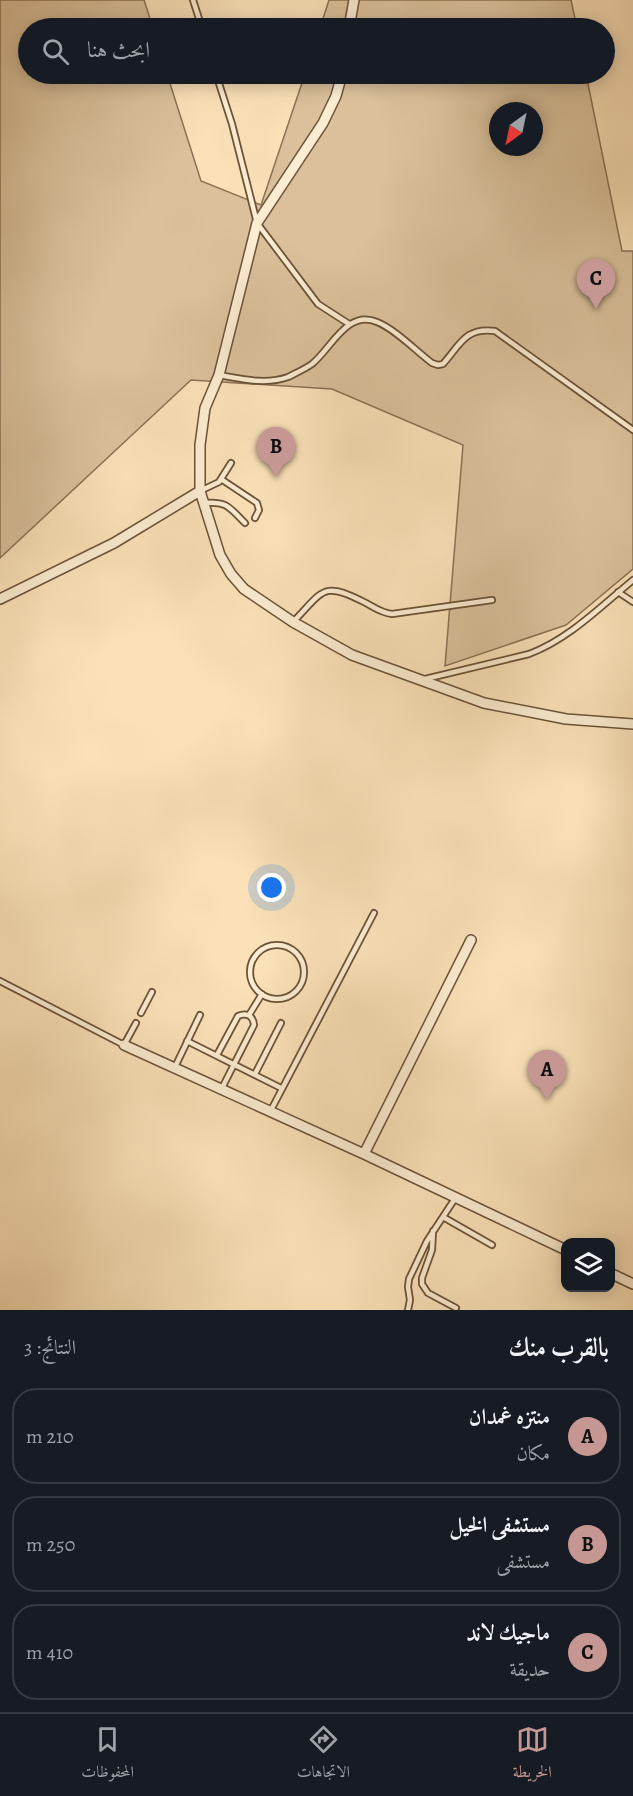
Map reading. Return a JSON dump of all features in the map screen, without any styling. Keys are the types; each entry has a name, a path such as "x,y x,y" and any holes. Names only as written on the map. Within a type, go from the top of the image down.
{"street":[{"path":"351,18 354,0"},
{"path":"339,84 323,123 257,223 219,375 204,414 200,445 200,491 220,555 231,574 244,589 293,622 352,655 467,698 510,709 566,718 633,724"},
{"path":"0,598 114,543 200,491"},
{"path":"364,1154 471,940"},
{"path":"124,1045 364,1154 561,1248"},
{"path":"615,1275 633,1284"}],"lane":[{"path":"193,0 199,18"},
{"path":"219,84 232,124 257,223 318,303 349,324"},
{"path":"219,375 269,381 288,376 312,364 349,324 365,319 376,321 432,363 438,365 446,360 467,336 482,329 495,331 633,430"},
{"path":"200,491 216,485 231,464"},
{"path":"221,479 257,503 259,510 255,518"},
{"path":"204,503 225,503 245,523"},
{"path":"422,680 545,648 571,632 633,580"},
{"path":"293,622 318,596 334,590 345,592 380,611 392,614 492,600"},
{"path":"618,592 633,602"},
{"path":"270,1112 374,913"},
{"path":"274,946 292,950 301,960 304,972 297,990 292,994 274,999 262,994 251,978 251,966 257,954 274,946"},
{"path":"0,981 124,1045 136,1023"},
{"path":"141,1013 153,992"},
{"path":"249,1015 262,994"},
{"path":"174,1069 200,1015"},
{"path":"217,1055 238,1016 249,1015 254,1025 221,1089"},
{"path":"255,1074 281,1023"},
{"path":"187,1041 281,1089"},
{"path":"408,1310 409,1279 427,1241 456,1197"},
{"path":"443,1217 492,1245"},
{"path":"433,1232 432,1250 422,1284 428,1293 456,1308"}],"shaded area":[{"path":"0,0 144,0 150,18 18,18 18,84 170,84 201,181 261,205 302,84 588,84 622,251 633,251 633,569 566,625 445,666 463,445 332,389 191,380 0,558"},
{"path":"329,0 571,0 575,18 323,18"}],"place":[{"name":"ماجيك لاند","path":"596,309"},
{"name":"مستشفى الخيل","path":"276,477"},
{"name":"منتزه غمدان","path":"547,1100"}]}
